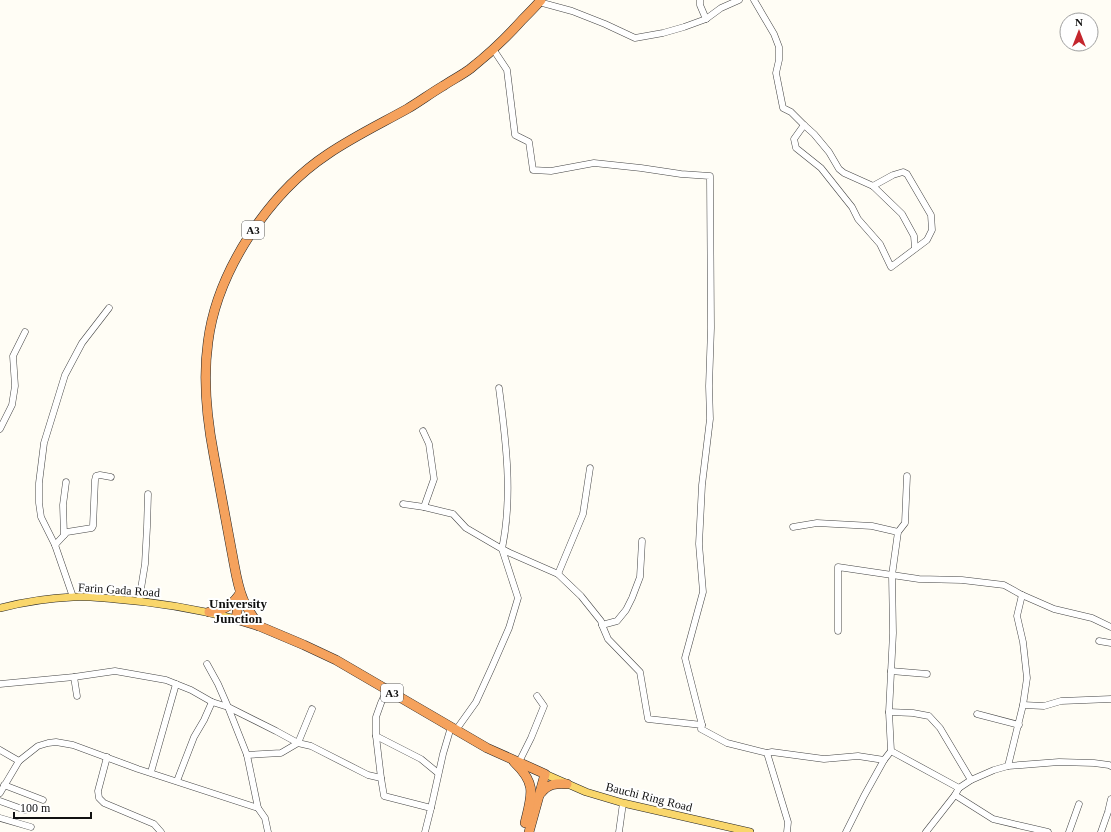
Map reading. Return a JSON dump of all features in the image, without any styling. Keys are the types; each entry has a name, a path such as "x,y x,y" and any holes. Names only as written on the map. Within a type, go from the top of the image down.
{"highway":[{"name":"A3","path":"540,1 493,49 468,70 406,109 327,154 304,171 266,212 250,235 235,262 216,306 208,342 206,384 212,443 241,595 239,620 259,626 336,660 487,748 545,774"},
{"name":"A3","path":"241,595 259,626"},
{"path":"209,612 223,610 241,595"},
{"name":"A3","path":"509,758 526,774 531,787 528,812 523,832"},
{"path":"529,832 545,774"},
{"path":"540,796 543,790 549,785 556,783 567,784"}],"main road":[{"name":"Farin Gada Road","path":"0,608 49,599 73,597 102,598 184,607 239,620"},
{"name":"Bauchi Ring Road","path":"545,774 586,792 623,803 750,832"}],"street":[{"path":"700,0 700,5 706,19"},
{"path":"540,1 572,11 635,38 664,33 706,19 721,8 739,0"},
{"path":"754,0 774,34 779,47 779,60 776,72 784,108 792,112 814,134 829,152 839,169 844,173 873,186 902,214 914,236 915,248"},
{"path":"493,49 507,70 515,135 528,142 533,170 551,171 594,163 681,174 710,176 710,419 702,485 699,544 703,592 685,658 702,725 701,728 727,743 767,753 772,752 824,759 858,756 884,760"},
{"path":"804,125 794,139 796,148 821,168 852,207 858,218 880,244 891,267 927,240 932,230 931,215 907,174 902,172 893,175 873,186"},
{"path":"73,597 55,545 41,517 39,483 44,443 65,375 82,342 109,308"},
{"path":"0,429 12,406 15,386 13,356 25,332"},
{"path":"425,832 438,773 454,729 476,702 509,628 518,598 502,549 506,533 508,472 499,388"},
{"path":"423,431 429,444 434,479 424,507"},
{"path":"558,574 583,514 590,468"},
{"path":"55,545 69,531 92,528 96,476 100,475 111,477"},
{"path":"846,832 884,760 891,751 889,712 893,633 892,575 898,532 906,523 907,476"},
{"path":"64,535 63,506 66,482"},
{"path":"139,601 145,564 148,494"},
{"path":"403,504 454,514 466,528 502,549 558,574 581,596 601,621 608,640 640,672 648,719 702,725"},
{"path":"793,527 818,523 872,526 898,532"},
{"path":"602,625 616,621 626,610 632,598 640,577 642,541"},
{"path":"838,631 838,567 919,579 962,580 1004,585 1022,595 1054,609 1092,618 1111,627"},
{"path":"1008,766 1019,725 1027,678 1023,642 1017,616 1022,595"},
{"path":"1099,641 1111,643"},
{"path":"207,664 218,684 247,755 258,808 265,818 268,832"},
{"path":"0,684 74,677 115,671 166,680 192,690 212,702 228,707 298,743 311,746 368,775 381,778"},
{"path":"891,671 927,674"},
{"path":"74,677 77,696"},
{"path":"151,772 176,684"},
{"path":"387,690 376,717 376,736 384,796 431,808"},
{"path":"519,762 534,732 544,706 537,696"},
{"path":"1023,705 1044,706 1061,701 1111,699"},
{"path":"177,780 194,737 212,702"},
{"path":"247,755 282,753 298,743 312,709"},
{"path":"889,712 913,713 930,716 940,728 971,780"},
{"path":"977,714 1019,725"},
{"path":"376,736 421,759 438,773"},
{"path":"0,793 19,761 38,746 56,742 73,745 258,808"},
{"path":"0,750 19,761"},
{"path":"891,751 960,788"},
{"path":"767,753 788,822 787,832"},
{"path":"107,757 98,791 99,798 104,803 154,824 161,832"},
{"path":"926,832 960,788 971,780 994,770 1008,766 1059,762 1094,763 1111,766"},
{"path":"4,785 43,800"},
{"path":"955,795 994,819 1048,832"},
{"path":"1102,832 1111,799"},
{"path":"0,801 25,810"},
{"path":"619,832 623,803"},
{"path":"1069,832 1079,804"},
{"path":"0,818 31,827"}],"district":[{"name":"University Junction","path":"238,610"}]}
